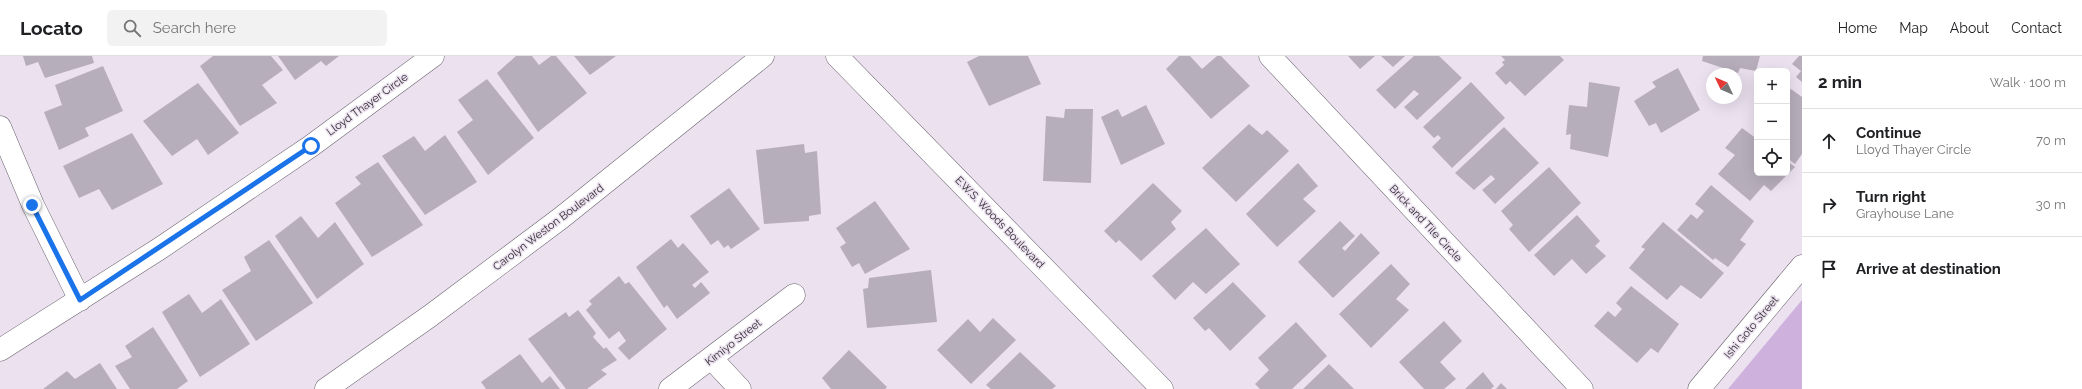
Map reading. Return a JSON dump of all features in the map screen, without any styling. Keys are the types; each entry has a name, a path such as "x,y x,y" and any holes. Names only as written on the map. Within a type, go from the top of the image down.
{"street":[{"name":"Lloyd Thayer Circle","path":"0,350 80,300 311,146 433,56"},
{"name":"Carolyn Weston Boulevard","path":"326,389 430,316 561,218 763,56"},
{"name":"E.W.S. Woods Boulevard","path":"837,56 1162,389"},
{"name":"Brick and Tile Circle","path":"1270,56 1582,389"},
{"path":"0,127 32,205 80,300"},
{"name":"Ishi Goto Street","path":"1699,389 1802,266"},
{"name":"Kimiyo Street","path":"670,389 712,359 794,295"},
{"path":"712,359 740,389"}],"shaded area":[{"path":"1802,300 1802,389 1728,389"}],"building":[{"path":"23,56 92,56 94,63 45,78 38,62 26,66"},
{"path":"213,56 271,56 283,70 262,85 277,103 240,126 200,66"},
{"path":"278,56 339,56 326,66 321,61 295,80"},
{"path":"516,56 532,56 539,65 551,56 556,56 587,93 538,132 497,73"},
{"path":"574,56 616,56 590,75"},
{"path":"979,56 1028,56 1041,84 989,106 967,62"},
{"path":"1179,56 1190,56 1202,69 1217,56 1221,56 1250,86 1211,119 1166,69"},
{"path":"1348,56 1375,56 1360,69"},
{"path":"1381,56 1405,56 1393,67"},
{"path":"1414,56 1439,56 1462,78 1417,120 1404,107 1419,94 1414,90 1395,109 1376,90"},
{"path":"1501,56 1560,56 1564,60 1525,96 1510,81 1506,85 1495,73 1504,65 1502,62 1505,60"},
{"path":"1703,56 1760,56 1757,68 1754,68 1754,71 1742,68 1723,68 1702,61"},
{"path":"1799,56 1802,56 1802,82 1796,77 1801,71 1792,64"},
{"path":"103,66 123,111 85,128 89,136 59,150 44,112 62,105 55,85"},
{"path":"1678,68 1700,110 1661,133 1656,123 1649,126 1634,101 1656,87 1652,82"},
{"path":"487,79 534,138 488,175 457,132 473,120 458,100"},
{"path":"1471,82 1505,118 1452,168 1432,147 1441,138 1438,135 1434,138 1423,127"},
{"path":"1589,82 1620,87 1608,157 1570,149 1571,134 1566,135 1569,105 1587,107"},
{"path":"198,83 239,133 208,155 197,139 172,156 143,121"},
{"path":"1791,89 1802,97 1802,154 1795,164 1790,160"},
{"path":"1146,105 1165,144 1121,165 1101,117 1118,109 1122,117"},
{"path":"1065,109 1093,109 1091,183 1043,181 1046,116 1064,118"},
{"path":"1249,124 1262,135 1267,130 1289,151 1236,202 1202,168"},
{"path":"1504,127 1539,163 1495,204 1482,190 1495,179 1491,175 1474,190 1455,173"},
{"path":"1742,128 1754,137 1754,176 1786,176 1771,191 1764,185 1750,201 1718,174 1735,155 1725,148"},
{"path":"132,133 163,184 112,210 99,189 79,198 63,166"},
{"path":"445,135 477,182 425,215 382,156 414,136 425,151"},
{"path":"804,144 805,153 817,151 821,214 809,216 809,221 764,224 756,150"},
{"path":"378,162 423,225 372,257 335,203 361,184 355,177"},
{"path":"1298,163 1318,186 1303,199 1316,211 1277,247 1246,214"},
{"path":"1790,163 1795,167 1790,172"},
{"path":"1549,167 1581,203 1529,252 1509,229 1513,225 1501,211"},
{"path":"1153,183 1182,211 1171,222 1176,229 1141,261 1119,240 1116,243 1104,231"},
{"path":"1711,185 1754,221 1740,240 1746,244 1728,267 1715,258 1713,260 1677,230 1691,214 1697,219 1704,211 1695,204"},
{"path":"729,188 760,229 731,249 728,245 724,248 718,240 711,245 690,216"},
{"path":"875,201 910,249 865,274 859,263 852,267 840,247 846,243 836,228"},
{"path":"1577,215 1600,241 1595,246 1606,256 1586,274 1572,259 1554,276 1534,255"},
{"path":"301,216 318,238 335,222 364,264 317,299 275,236"},
{"path":"1340,221 1355,236 1342,248 1345,251 1361,233 1380,253 1333,298 1298,262"},
{"path":"1663,222 1724,273 1701,299 1681,285 1667,300 1629,268 1645,249 1641,247"},
{"path":"1206,228 1240,264 1206,294 1193,282 1175,300 1152,276"},
{"path":"671,239 678,248 683,243 709,272 692,285 695,288 701,282 710,293 677,319 667,305 664,308 636,267"},
{"path":"269,240 313,303 256,341 222,290 251,271 244,257"},
{"path":"1391,264 1410,284 1396,299 1409,310 1371,348 1339,314"},
{"path":"931,270 937,322 867,328 863,289 868,288 869,278"},
{"path":"619,276 625,284 629,282 667,329 629,360 618,348 626,341 619,331 609,339 586,310 592,304 589,301"},
{"path":"1233,282 1266,316 1230,351 1209,328 1205,331 1193,318"},
{"path":"1631,286 1679,324 1658,353 1651,348 1637,363 1594,326 1608,311 1615,317 1622,309 1616,303"},
{"path":"189,294 202,313 221,299 250,344 200,377 162,312"},
{"path":"578,310 596,333 593,337 604,349 606,347 617,360 601,370 607,374 587,389 566,389 528,339 566,312 569,317"},
{"path":"993,318 1016,340 971,384 937,350 968,319 980,332"},
{"path":"1444,321 1462,341 1440,362 1456,379 1444,389 1424,389 1399,362"},
{"path":"1296,322 1327,356 1292,389 1260,389 1255,384 1269,370 1258,358"},
{"path":"153,327 188,381 177,389 130,389 115,366 132,357 125,346"},
{"path":"849,350 887,387 885,389 831,389 822,378"},
{"path":"1020,352 1056,386 1052,389 991,389 986,385"},
{"path":"520,354 542,383 550,376 560,389 486,389 481,382"},
{"path":"100,363 117,389 43,389 67,371 75,379"},
{"path":"1329,364 1354,389 1303,389"},
{"path":"1483,372 1494,386 1491,389 1465,389"},
{"path":"1501,383 1507,389 1496,389"}],"route":[{"path":"32,205 80,300 159,249 311,146"}]}
